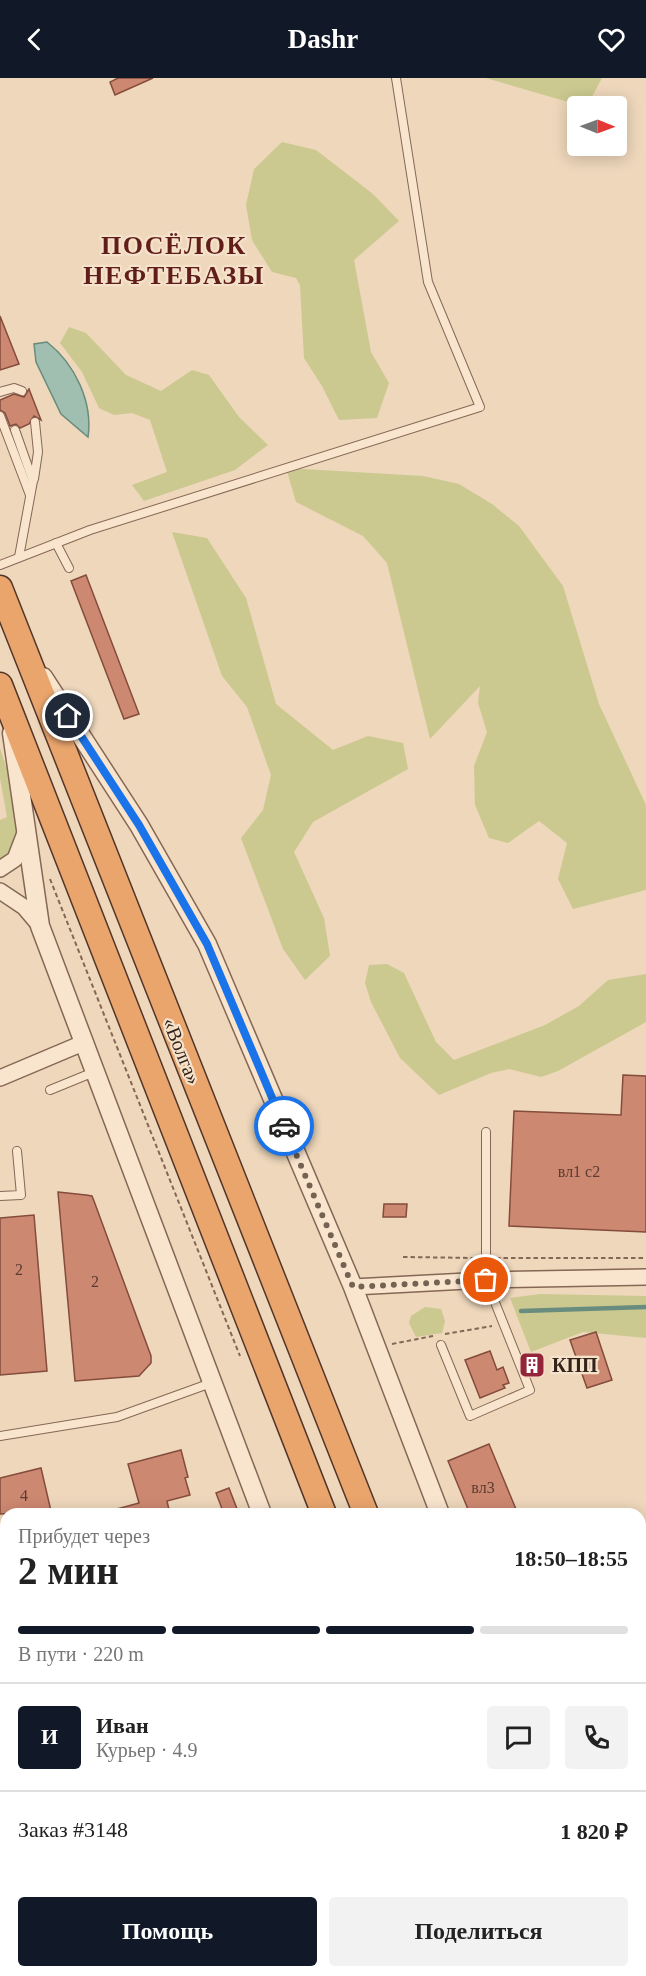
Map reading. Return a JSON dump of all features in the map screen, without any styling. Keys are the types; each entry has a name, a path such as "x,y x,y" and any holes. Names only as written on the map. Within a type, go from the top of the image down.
{"highway":[{"name":"«Волга»","path":"0,588 364,1508"},
{"name":"«Волга»","path":"3,693 322,1508"}],"street":[{"path":"21,643 139,825 207,944 353,1287 438,1508"},
{"path":"3,693 40,926 260,1508"},
{"path":"0,869 15,859 23,844 26,827"},
{"path":"0,891 24,907 40,926"},
{"path":"0,1078 83,1043"},
{"path":"353,1287 486,1280 646,1277"}],"lane":[{"path":"0,565 56,543 480,406 428,282 396,78"},
{"path":"1,396 14,387 22,391"},
{"path":"0,416 30,496"},
{"path":"19,558 38,452 34,422"},
{"path":"15,430 33,481"},
{"path":"56,543 69,568"},
{"path":"50,1090 94,1072"},
{"path":"441,1345 470,1416 530,1390 486,1280 486,1132"},
{"path":"0,1196 21,1195 18,1151"},
{"path":"0,1436 117,1417 211,1383"}],"path":[{"path":"74,938 241,1359"},
{"path":"403,1257 646,1258"}],"shaded area":[{"path":"486,78 602,78 592,96 567,96 567,102"},
{"path":"282,142 316,150 373,194 399,221 354,260 371,352 389,383 377,418 339,420 322,386 304,358 300,285 296,278 272,272 252,240 246,205 254,169"},
{"path":"69,327 86,333 126,375 161,391 192,370 209,375 239,417 268,445 235,470 144,501 132,485 167,472 150,420 132,413 114,415 99,408 82,372 60,343"},
{"path":"47,342 66,361 80,385 88,410 88,437 61,414 36,362 34,344"},
{"path":"286,468 423,476 459,484 492,504 519,526 563,586 599,704 646,805 646,890 573,909 558,879 567,843 539,821 508,843 489,838 475,805 474,766 487,732 478,703 480,686 430,739 387,563 363,536 296,502"},
{"path":"172,532 207,538 246,598 276,704 333,750 368,736 403,743 408,769 313,822 294,852 324,918 330,956 305,980 283,949 241,838 263,810 271,775 247,707 222,676"},
{"path":"0,748 12,785 18,814 18,828 11,851 0,860 0,820 7,817 0,778"},
{"path":"387,964 404,973 436,1042 454,1060 545,1025 579,1006 608,980 646,974 646,1022 558,1071 541,1077 509,1069 491,1073 439,1095 400,1058 371,1002 365,983 369,965"},
{"path":"540,1294 646,1296 646,1338 583,1332 531,1352 510,1298"},
{"path":"425,1307 441,1309 445,1321 442,1333 416,1337 409,1323 411,1316"}],"building":[{"path":"118,78 153,78 115,95 110,82"},
{"path":"0,316 19,364 0,370"},
{"path":"29,389 41,420 34,416 29,424 20,428 16,424 10,426 5,413 0,410 0,400 14,394 24,397"},
{"path":"86,575 139,714 124,719 71,581"},
{"path":"623,1075 646,1076 646,1232 509,1226 514,1111 621,1115"},
{"path":"58,1192 92,1196 151,1356 151,1363 139,1376 75,1381"},
{"path":"384,1204 407,1204 406,1217 383,1217"},
{"path":"34,1215 47,1371 0,1375 0,1218"},
{"path":"596,1332 612,1380 587,1388 570,1340"},
{"path":"490,1351 497,1370 503,1367 509,1383 503,1385 505,1388 480,1398 465,1360"},
{"path":"489,1444 516,1508 468,1508 448,1461"},
{"path":"181,1450 190,1495 167,1501 169,1508 120,1508 139,1503 128,1464"},
{"path":"41,1468 50,1508 0,1508 0,1478"},
{"path":"229,1488 237,1508 222,1508 216,1493"}],"waterway":[{"path":"521,1311 646,1307"}],"way so far":[{"path":"284,1126 353,1287 486,1280"}],"place":[{"name":"КПП","path":"532,1365"}],"district":[{"name":"ПОСЁЛОК НЕФТЕБАЗЫ","path":"174,260"}],"route":[{"path":"68,716 139,825 207,944 284,1126"}]}
